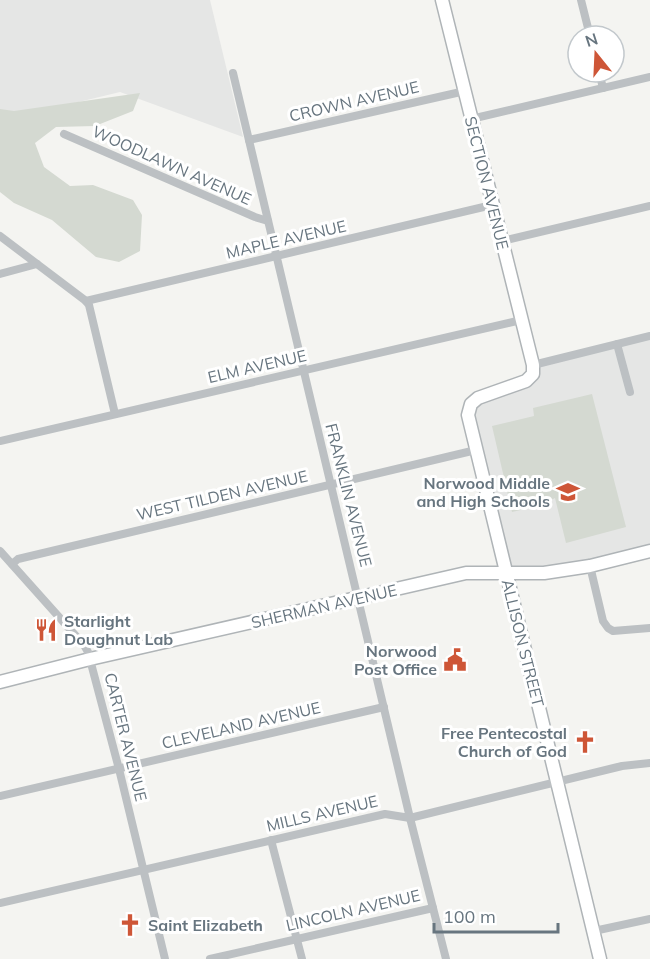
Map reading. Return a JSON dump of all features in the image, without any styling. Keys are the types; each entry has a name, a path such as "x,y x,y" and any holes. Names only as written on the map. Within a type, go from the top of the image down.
{"street":[{"name":"SECTION AVENUE","path":"442,0 533,365"},
{"path":"581,0 587,24"},
{"name":"FRANKLIN AVENUE","path":"233,73 410,818 446,959"},
{"path":"471,119 650,77"},
{"path":"602,84 603,88"},
{"name":"CROWN AVENUE","path":"249,140 465,91"},
{"name":"WOODLAWN AVENUE","path":"64,134 268,221"},
{"name":"MAPLE AVENUE","path":"86,301 492,205"},
{"path":"502,241 650,206"},
{"path":"0,236 89,305 115,414"},
{"path":"0,274 37,264"},
{"name":"ELM AVENUE","path":"0,441 520,320"},
{"path":"533,365 650,336"},
{"path":"617,344 630,392"},
{"name":"ALLISON STREET","path":"533,365 533,375 525,381 478,398 471,404 468,415 600,959"},
{"name":"WEST TILDEN AVENUE","path":"12,564 18,559 476,450"},
{"name":"CARTER AVENUE","path":"0,551 84,645 90,659 165,959"},
{"name":"SHERMAN AVENUE","path":"0,682 90,659 466,573 544,573 590,566 650,551"},
{"path":"590,566 603,621 608,628 613,631 650,628"},
{"name":"CLEVELAND AVENUE","path":"0,796 384,708"},
{"name":"MILLS AVENUE","path":"0,903 385,814 410,818 622,766 650,763"},
{"path":"271,840 302,959"},
{"name":"LINCOLN AVENUE","path":"210,959 433,908"},
{"path":"594,931 650,919"}],"shaded area":[{"path":"0,0 210,0 243,137 120,92 0,121"},
{"path":"140,93 133,111 95,126 56,127 35,143 44,167 70,186 93,185 133,200 142,215 140,251 119,262 96,257 52,220 14,203 0,192 0,109 14,111"},
{"name":"Norwood Middle and High Schools","path":"650,336 650,551 590,566 505,572 469,409 526,381 533,365"},
{"path":"592,394 626,527 566,543 555,498 542,505 512,512 492,426 534,416 533,408"}],"place":[{"name":"Norwood Middle and High Schools","path":"568,492"},
{"name":"Starlight Doughnut Lab","path":"46,630"},
{"name":"Norwood Post Office","path":"455,660"},
{"name":"Free Pentecostal Church of God","path":"585,742"},
{"name":"Saint Elizabeth","path":"130,925"}]}
